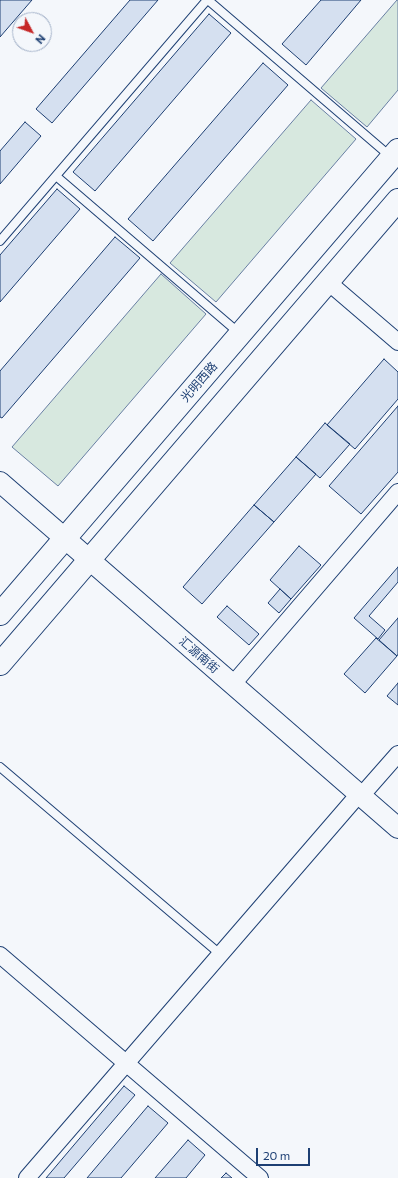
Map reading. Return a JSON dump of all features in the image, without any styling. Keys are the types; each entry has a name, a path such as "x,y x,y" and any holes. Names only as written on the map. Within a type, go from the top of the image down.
{"main road":[{"name":"光明西路","path":"0,614 395,153"},
{"path":"0,664 398,200"}],"street":[{"path":"328,282 398,342"},
{"name":"汇源南街","path":"0,482 398,828"},
{"path":"232,684 398,492"},
{"path":"27,1178 220,954 398,754"},
{"path":"0,955 260,1178"}],"lane":[{"path":"0,241 207,0 395,153"},
{"path":"56,176 240,334"},
{"path":"0,767 220,954"}],"shaded area":[{"path":"397,0 398,90 367,127 321,88"},
{"path":"311,100 356,139 216,302 170,263"},
{"path":"161,274 206,314 58,486 12,447"}],"building":[{"path":"0,0 32,0 22,12 12,12 12,23 0,37"},
{"path":"130,0 158,0 52,123 36,109"},
{"path":"321,0 361,0 306,65 282,44"},
{"path":"209,14 231,33 95,191 73,172"},
{"path":"263,63 288,85 153,241 128,219"},
{"path":"25,122 41,136 0,184 0,151"},
{"path":"57,189 80,209 0,302 0,255"},
{"path":"115,237 140,258 2,418 0,417 0,371"},
{"path":"384,359 398,372 398,399 355,449 327,425"},
{"path":"398,406 398,472 361,514 329,486"},
{"path":"325,423 350,444 320,478 296,457"},
{"path":"296,457 316,474 274,522 254,505"},
{"path":"254,505 274,522 202,604 183,587"},
{"path":"299,546 321,565 291,599 270,580"},
{"path":"398,567 398,582 369,616 385,630 378,639 354,618"},
{"path":"280,589 291,599 279,613 268,603"},
{"path":"227,606 259,634 249,645 217,617"},
{"path":"398,618 398,654 397,656 379,640"},
{"path":"376,638 397,656 365,693 344,674"},
{"path":"398,683 398,705 387,696"},
{"path":"124,1086 135,1095 64,1178 46,1178"},
{"path":"148,1106 168,1123 121,1178 87,1178"},
{"path":"188,1140 205,1155 186,1178 155,1178"},
{"path":"226,1173 232,1178 221,1178"}]}
